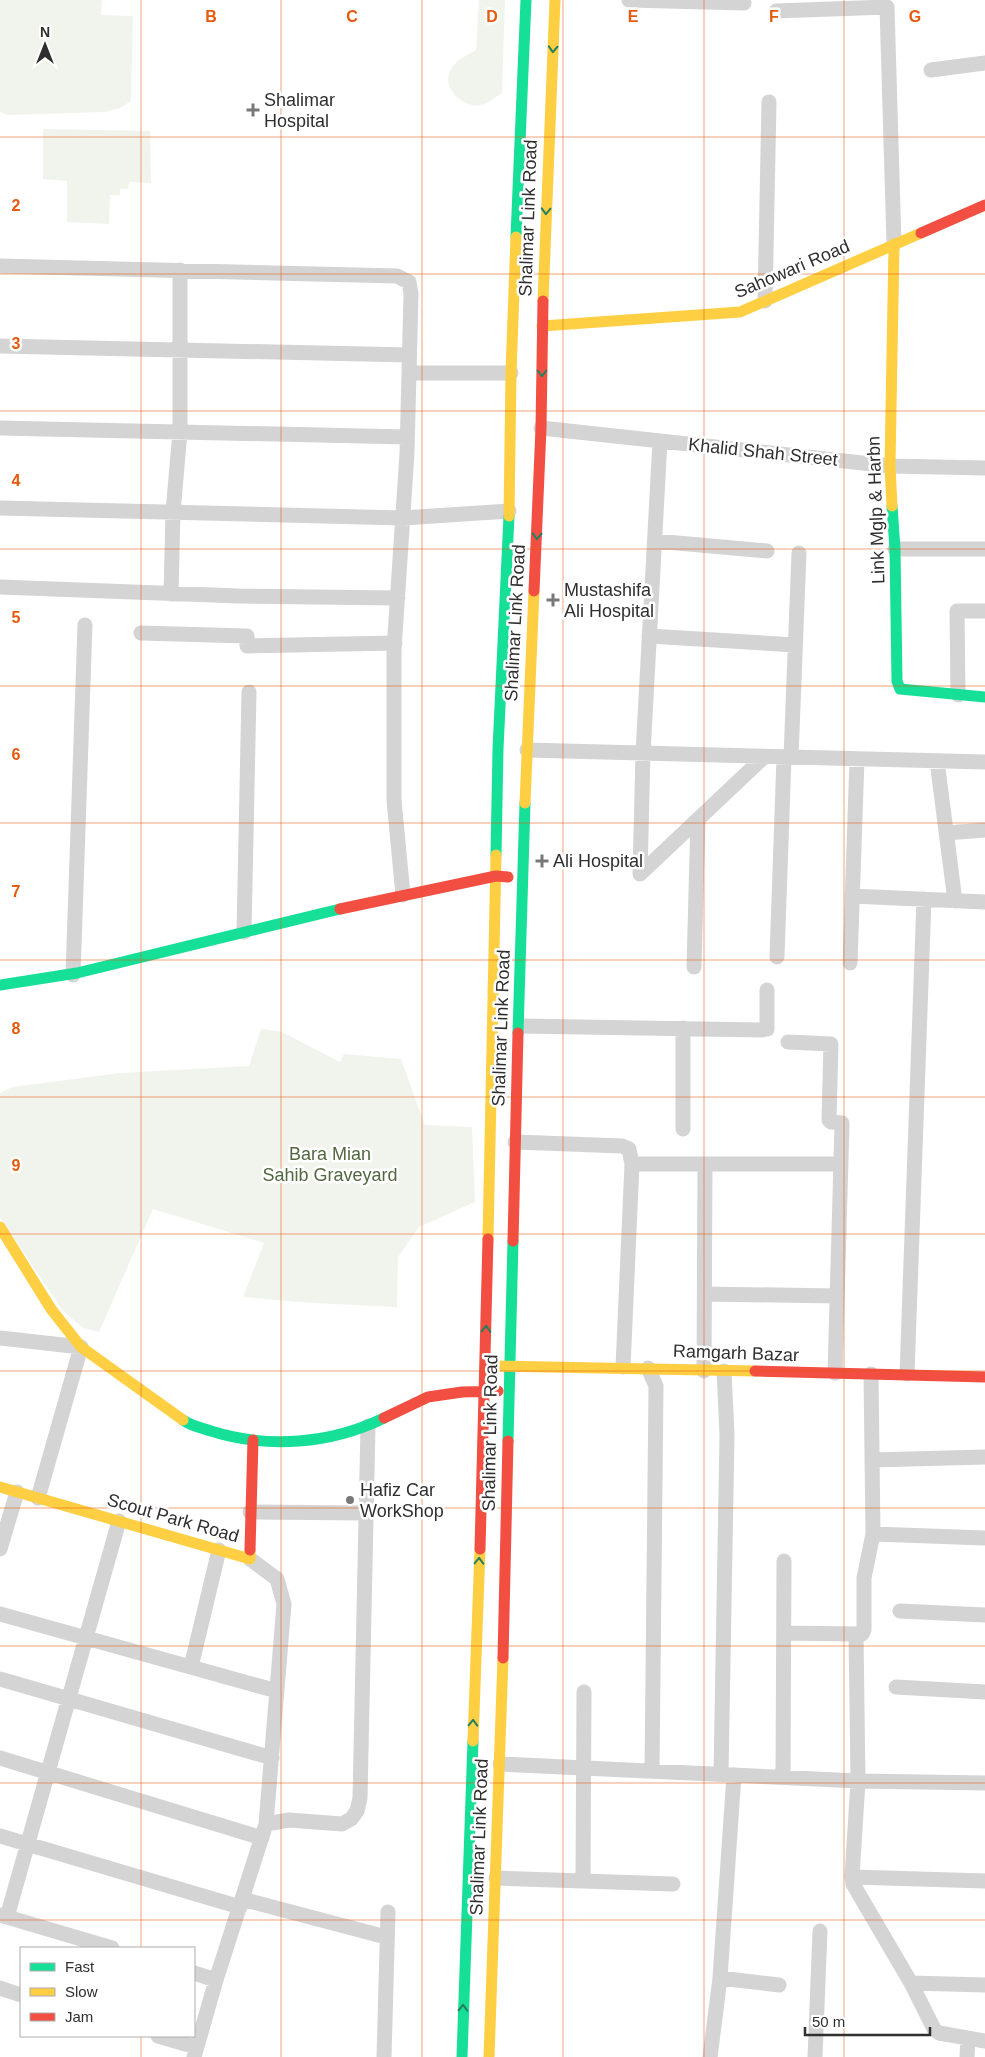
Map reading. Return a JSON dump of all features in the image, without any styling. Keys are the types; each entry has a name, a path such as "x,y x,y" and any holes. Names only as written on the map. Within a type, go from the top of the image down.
{"main road":[{"name":"Shalimar Link Road","path":"489,2057 500,1764 515,1142 520,1026 522,877 541,428 542,326 526,0"},
{"name":"Shalimar Link Road","path":"462,2057 485,1392 498,749 509,511 512,373 534,150 555,0"},
{"name":"Sahowari Road","path":"542,326 740,312 985,204"},
{"name":"Link Mglp & Harbn","path":"894,244 890,466 895,549 897,681 900,689 910,692 985,697"},
{"path":"0,985 73,975 204,941 404,895 496,876 522,877"},
{"path":"0,1228 51,1309 81,1347 187,1423 224,1435 253,1440 286,1442 318,1439 368,1426 428,1397 462,1392 509,1391"},
{"name":"Ramgarh Bazar","path":"485,1366 623,1367 704,1371 907,1374 985,1378"},
{"name":"Scout Park Road","path":"0,1487 250,1559 253,1440"}],"street":[{"path":"629,0 744,2"},
{"path":"776,11 887,7 894,244"},
{"path":"931,70 985,63"},
{"path":"765,301 769,102"},
{"path":"0,266 397,276 409,282 408,437 395,644 394,800 404,895"},
{"path":"171,594 173,512 180,432 180,270"},
{"path":"0,346 409,355"},
{"path":"409,373 512,373"},
{"path":"0,428 408,437"},
{"name":"Khalid Shah Street","path":"541,428 890,466 985,468"},
{"path":"660,441 643,753 640,874 764,757"},
{"path":"0,508 403,518 509,511"},
{"path":"655,541 767,551"},
{"path":"895,549 985,548"},
{"path":"777,957 787,757 796,645 799,553"},
{"path":"0,587 171,594 398,598"},
{"path":"958,695 957,611 985,611"},
{"path":"73,975 85,626"},
{"path":"141,634 247,636 247,646 395,644"},
{"path":"650,636 796,645"},
{"path":"244,932 249,692"},
{"path":"527,750 985,762"},
{"path":"850,963 858,759"},
{"path":"938,761 955,901"},
{"path":"694,967 698,819"},
{"path":"946,833 985,830"},
{"path":"852,896 985,902"},
{"path":"907,1374 924,899"},
{"path":"520,1026 766,1029 766,990"},
{"path":"683,1028 683,1128"},
{"path":"788,1042 831,1044 829,1120 842,1123 835,1373"},
{"path":"515,1142 622,1146 628,1148 632,1164 623,1367"},
{"path":"632,1164 841,1164"},
{"path":"704,1371 705,1164"},
{"path":"704,1294 837,1296"},
{"path":"0,1338 81,1347 38,1498"},
{"path":"648,1368 656,1386 652,1771"},
{"path":"710,2057 720,1978 728,1774 727,1435 724,1371"},
{"path":"784,1633 862,1634 864,1630 864,1578 873,1534 871,1374"},
{"path":"0,1758 264,1831 289,1820 342,1824 351,1819 357,1810 360,1798 368,1426"},
{"path":"872,1460 985,1456"},
{"path":"0,1550 17,1492"},
{"path":"250,1512 366,1513"},
{"path":"109,1947 3,1916 28,1844 120,1521"},
{"path":"873,1534 985,1538"},
{"path":"191,1667 219,1550"},
{"path":"160,2037 195,2052 264,1831 272,1758 284,1604 277,1580 250,1559"},
{"path":"783,1777 784,1561"},
{"path":"900,1611 985,1615"},
{"path":"0,1614 277,1691"},
{"path":"856,1634 858,1781 853,1884 911,1983 934,2029 939,2033 985,2041"},
{"path":"0,1679 272,1758"},
{"path":"896,1687 985,1692"},
{"path":"584,1692 584,1880"},
{"path":"500,1764 858,1781 985,1783"},
{"path":"0,1836 241,1903 386,1937"},
{"path":"852,1876 985,1880"},
{"path":"496,1878 673,1884"},
{"path":"384,2057 388,1912"},
{"path":"815,2057 820,1931"},
{"path":"195,1973 216,1980"},
{"path":"720,1978 779,1985"},
{"path":"911,1983 985,1985"},
{"path":"1,1993 20,1995"},
{"path":"967,2057 968,2038"}],"green space":[{"path":"0,0 102,0 101,15 133,16 131,101 120,108 105,112 8,115 0,112"},
{"path":"479,0 505,0 502,93 482,105 475,105 468,104 455,95 451,89 448,76 456,63 476,50"},
{"path":"43,129 150,131 151,183 129,182 128,189 120,189 120,195 110,195 109,224 67,222 67,181 43,179"},
{"name":"Bara Mian Sahib Graveyard","path":"261,1029 282,1032 340,1062 344,1054 401,1059 425,1125 472,1127 475,1202 419,1227 398,1257 397,1307 243,1297 264,1243 153,1209 99,1332 83,1328 63,1311 0,1218 0,1093 12,1087 121,1073 249,1066"}],"traffic: fast":[{"path":"516,237 526,0"},
{"path":"892,506 895,549 897,681 900,689 985,697"},
{"path":"496,855 498,749 509,516"},
{"path":"518,1033 525,803"},
{"path":"0,985 77,973 340,909"},
{"path":"508,1441 513,1241"},
{"path":"183,1420 197,1427 233,1437 277,1442 299,1441 343,1434 384,1418"},
{"path":"462,2057 473,1741"}],"traffic: slow":[{"path":"543,301 555,0"},
{"path":"542,326 740,312 921,233"},
{"path":"509,516 511,373 516,237"},
{"path":"892,506 890,466 894,244"},
{"path":"525,803 534,591"},
{"path":"488,1239 496,855"},
{"path":"0,1227 51,1309 81,1347 183,1420"},
{"path":"496,1366 755,1371"},
{"path":"0,1487 250,1559 250,1550"},
{"path":"473,1741 480,1549"},
{"path":"489,2057 503,1658"}],"traffic: jam":[{"path":"921,233 985,205"},
{"path":"534,591 541,428 543,301"},
{"path":"340,909 496,876 508,877"},
{"path":"513,1241 518,1033"},
{"path":"480,1549 488,1239"},
{"path":"755,1371 985,1377"},
{"path":"384,1418 428,1397 462,1392 498,1391"},
{"path":"250,1550 253,1440"},
{"path":"503,1658 508,1441"}],"place":[{"name":"Shalimar Hospital","path":"253,110"},
{"name":"Mustashifa Ali Hospital","path":"553,600"},
{"name":"Ali Hospital","path":"542,861"},
{"name":"Hafiz Car WorkShop","path":"350,1500"}]}
